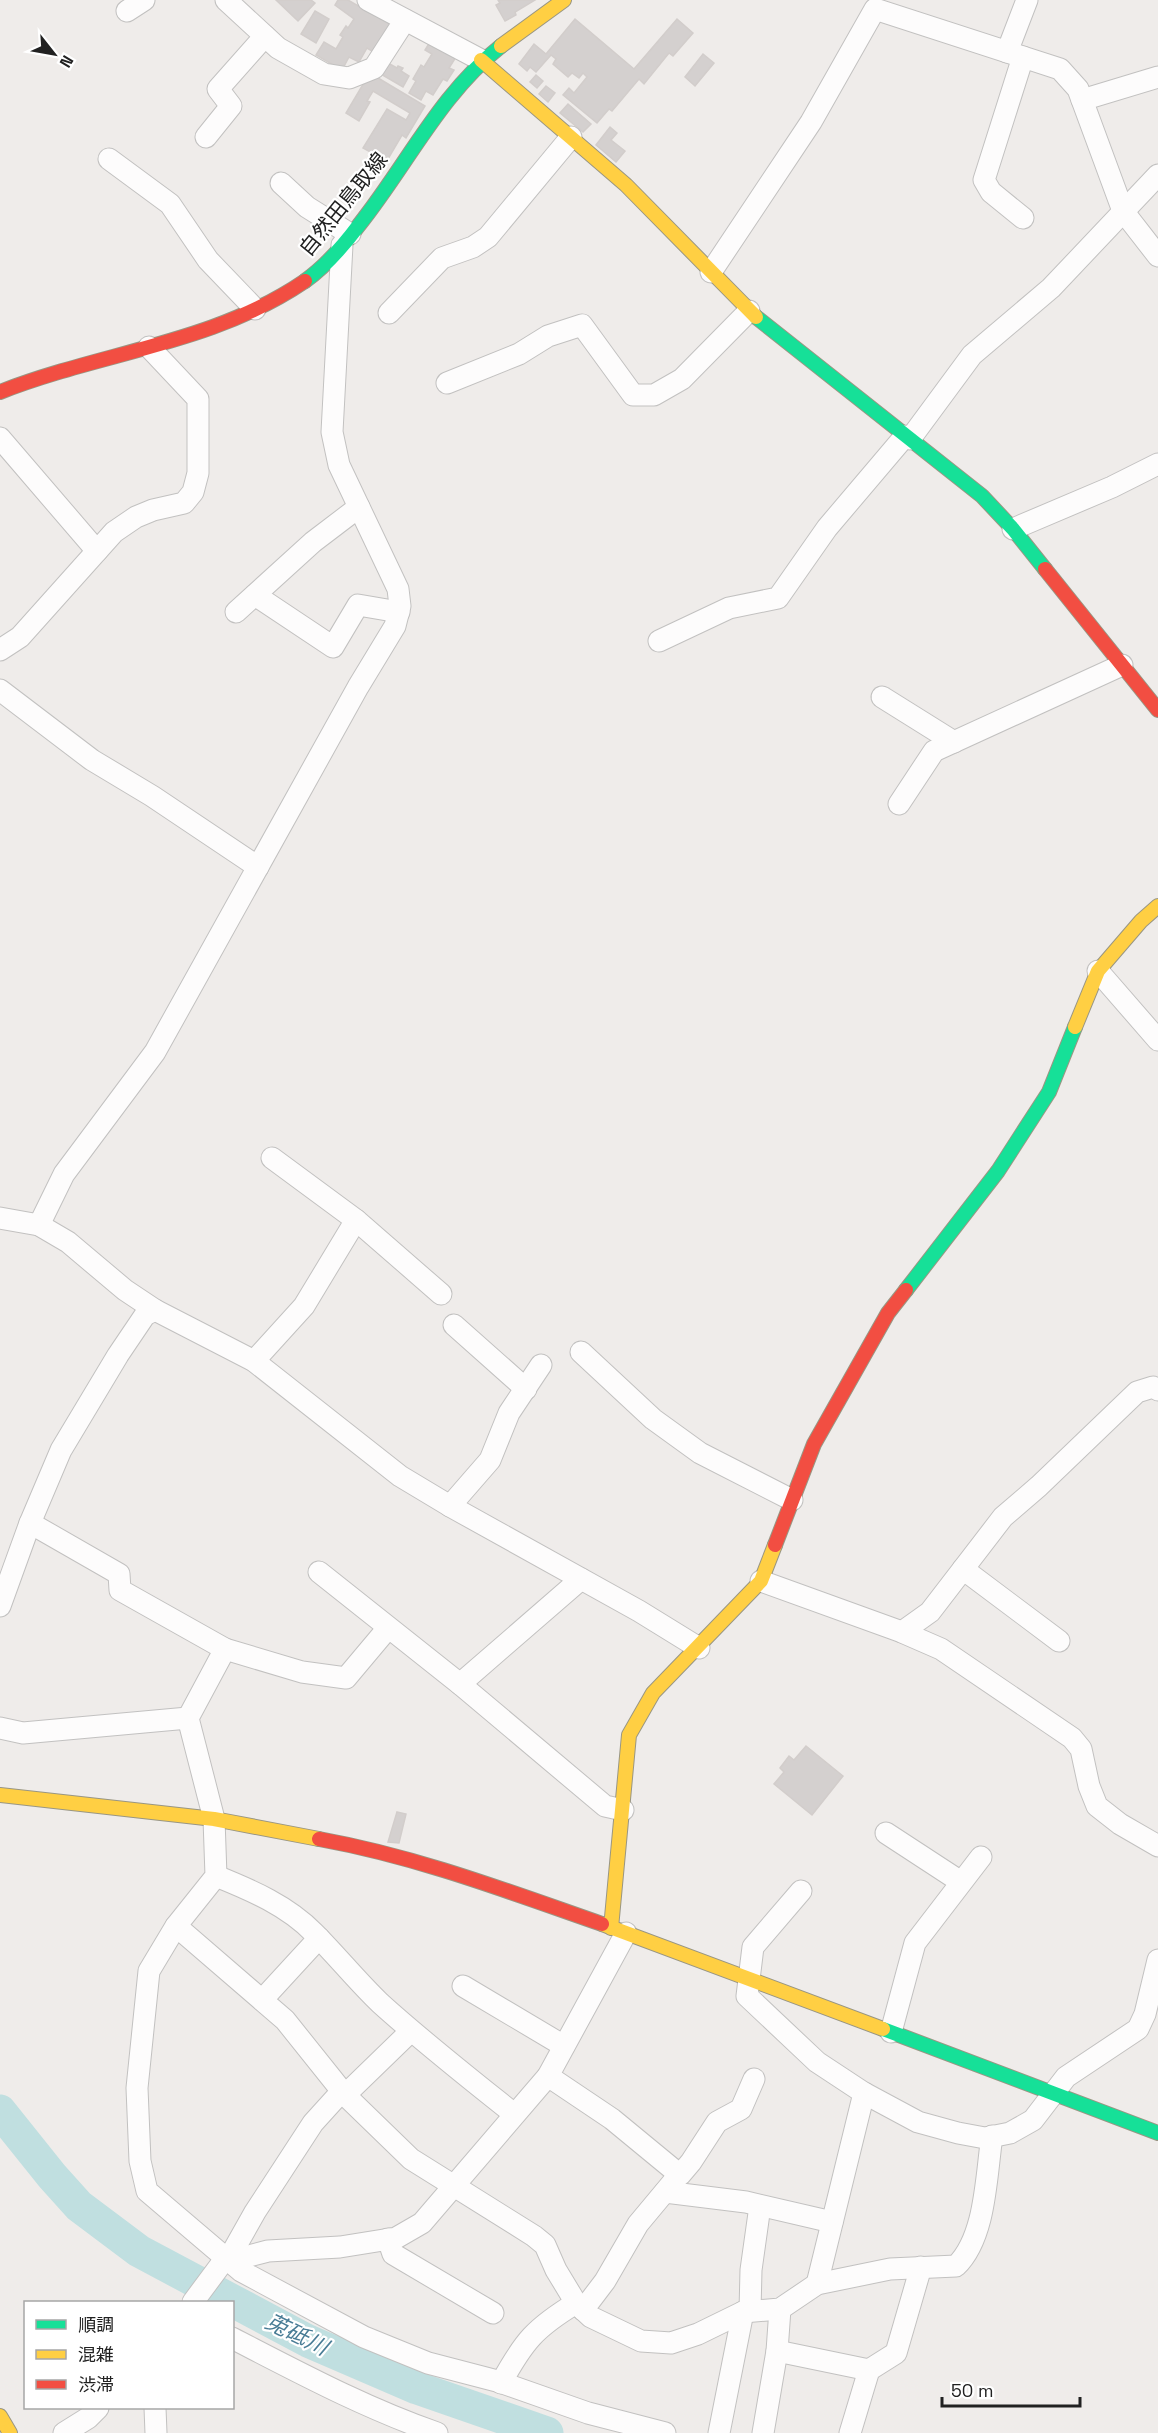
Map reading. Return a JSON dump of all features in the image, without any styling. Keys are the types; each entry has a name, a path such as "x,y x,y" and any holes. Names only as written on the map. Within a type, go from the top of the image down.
{"main road":[{"name":"自然田鳥取線","path":"1,390 231,321 308,278 346,240 416,147 453,92 481,60 564,0"},
{"path":"481,60 626,185 762,324 982,496 1013,529 1158,710"},
{"path":"618,1930 629,1735 653,1693 762,1581 814,1444 888,1312 998,1171 1049,1092 1098,970 1141,921 1158,906"},
{"path":"0,1796 214,1819 375,1848 435,1866 618,1930 1158,2133"},
{"path":"0,2416 10,2433"}],"street":[{"path":"226,0 278,48 324,74 349,78 374,68 405,20"},
{"path":"368,0 481,60"},
{"path":"1023,218 991,192 984,180 1027,0"},
{"path":"711,272 811,122 873,5 1060,69 1078,89 1123,211 1158,256"},
{"path":"206,137 231,106 218,89 265,36"},
{"path":"1082,100 1158,77"},
{"path":"389,313 442,258 473,247 488,237 571,137"},
{"path":"109,159 170,204 208,260 255,309"},
{"path":"659,641 729,608 778,598 827,528 907,437 972,355 1051,288 1158,175"},
{"path":"39,1225 64,1174 155,1052 358,687 395,626 399,612 398,589 339,465 332,432 346,240 281,183"},
{"path":"447,382 519,354 548,336 582,325 633,395 654,395 682,379 749,311"},
{"path":"0,650 20,637 114,532 136,517 153,510 184,503 193,492 198,473 198,399 149,347"},
{"path":"0,438 97,551"},
{"path":"1013,529 1112,487 1158,464"},
{"path":"236,612 313,542 359,507"},
{"path":"255,595 333,646 358,605 399,612"},
{"path":"899,804 934,751 1122,665"},
{"path":"0,690 92,760 152,796 258,867"},
{"path":"882,697 954,742"},
{"path":"1098,970 1158,1040"},
{"path":"272,1158 356,1220 441,1294"},
{"path":"0,1218 39,1225 68,1242 125,1290 155,1310 254,1361 400,1476 639,1611 699,1648"},
{"path":"254,1361 304,1306 356,1220"},
{"path":"0,1605 30,1523 61,1450 118,1355 145,1316 155,1310"},
{"path":"454,1325 526,1389"},
{"path":"581,1352 653,1419 700,1453 792,1500"},
{"path":"450,1506 490,1460 509,1413 541,1365"},
{"path":"902,1632 930,1612 1003,1517 1039,1486 1137,1392 1153,1387 1158,1390"},
{"path":"30,1523 119,1574 120,1590 225,1649 302,1672 346,1678 388,1628"},
{"path":"963,1569 1059,1641"},
{"path":"319,1572 460,1684 604,1806 623,1810"},
{"path":"460,1684 581,1579"},
{"path":"762,1581 902,1632 941,1649 1072,1738 1081,1749 1089,1786 1097,1806 1120,1824 1158,1846"},
{"path":"225,1649 188,1718 214,1819 216,1876 176,1926 149,1971 137,2088 140,2161 147,2191 225,2261 364,2337 428,2363 501,2383 588,2413 665,2433"},
{"path":"0,1728 23,1733 188,1718"},
{"path":"886,1833 961,1882"},
{"path":"891,2032 915,1943 981,1857"},
{"path":"216,1876 258,1893 289,1913 319,1938 411,2031 513,2114"},
{"path":"801,1891 753,1947 747,1996 817,2062 864,2093 918,2122 958,2133 985,2138 1010,2133 1033,2120 1066,2077 1138,2029 1145,2014 1158,1960"},
{"path":"176,1926 285,2020 344,2093 411,2159 534,2236 545,2245 556,2270 580,2306 591,2317 641,2341 671,2343 698,2334 746,2312 780,2309 817,2284 890,2269 956,2266 966,2256 977,2232 992,2136"},
{"path":"225,2261 268,2251 340,2247 396,2238 422,2223 455,2187 513,2114 548,2076 618,1930"},
{"path":"262,2000 319,1938"},
{"path":"463,1986 564,2046"},
{"path":"194,2301 225,2261 313,2123 411,2031"},
{"path":"548,2076 612,2119 680,2175"},
{"path":"501,2383 519,2349 546,2321 580,2306 605,2281 638,2224 691,2162 717,2122 741,2109 754,2079"},
{"path":"817,2284 864,2093"},
{"path":"665,2192 760,2206 832,2222"},
{"path":"719,2433 746,2312 760,2206"},
{"path":"388,2239 393,2254 493,2313"},
{"path":"777,2351 869,2370 896,2354 921,2267"},
{"path":"763,2433 777,2351 780,2309"},
{"path":"234,2339 395,2419 437,2433"},
{"path":"850,2433 869,2370"},
{"path":"64,2433 88,2418 97,2409"},
{"path":"155,2409 156,2433"}],"building":[{"path":"276,0 311,0 315,3 298,21"},
{"path":"338,0 348,0 360,7 362,4 395,23 377,54 367,48 359,62 349,57 342,70 316,55 324,42 336,49 343,37 340,35 354,19 335,5"},
{"path":"498,0 535,0 505,21 496,5 500,3"},
{"path":"315,11 329,19 316,43 301,34"},
{"path":"575,19 634,69 677,19 693,33 673,56 669,53 644,84 639,79 612,111 609,109 597,123 563,95 569,88 574,93 587,77 583,73 579,78 572,73 568,77 553,64 556,59 551,55 536,72 530,67 527,71 519,64 534,44 546,54"},
{"path":"430,42 456,57 449,68 454,70 447,81 443,79 433,95 426,91 421,100 409,93 416,81 413,79 421,65 424,67 432,54 425,50"},
{"path":"703,54 714,63 695,86 685,77"},
{"path":"386,62 397,68 398,66 403,68 401,71 409,76 403,87 379,73"},
{"path":"373,75 425,106 406,138 402,135 388,159 363,148 387,109 406,120 410,113 373,91 367,101 370,102 359,121 346,113 368,76"},
{"path":"536,75 543,81 537,88 530,82"},
{"path":"546,86 555,93 548,102 539,94"},
{"path":"568,104 591,124 583,132 560,113"},
{"path":"610,127 617,133 611,140 625,151 616,162 596,145"},
{"path":"806,1746 843,1776 812,1815 774,1784 784,1772 780,1768 789,1756 794,1760"},
{"path":"397,1812 406,1814 399,1843 388,1842"}],"waterway":[{"name":"莵砥川","path":"0,2111 79,2206 139,2251 233,2301"},
{"name":"莵砥川","path":"234,2302 308,2341 417,2388 547,2433"}],"traffic: fast":[{"path":"305,281 347,240 442,108 479,65 501,46"},
{"path":"756,317 982,496 1013,529 1045,569"},
{"path":"906,1290 998,1171 1049,1092 1075,1027"},
{"path":"883,2029 1158,2133"}],"traffic: slow":[{"path":"501,46 564,0"},
{"path":"481,60 626,185 756,317"},
{"path":"1075,1027 1098,971 1141,921 1158,906"},
{"path":"611,1928 629,1735 653,1693 761,1581 775,1545"},
{"path":"0,1795 214,1819 319,1839"},
{"path":"602,1924 883,2029"},
{"path":"0,2416 10,2433"}],"traffic: jam":[{"path":"0,392 38,378 195,333 270,302 305,281"},
{"path":"1045,569 1158,710"},
{"path":"775,1545 814,1444 888,1313 906,1290"},
{"path":"319,1839 356,1846 427,1865 602,1924"}]}
